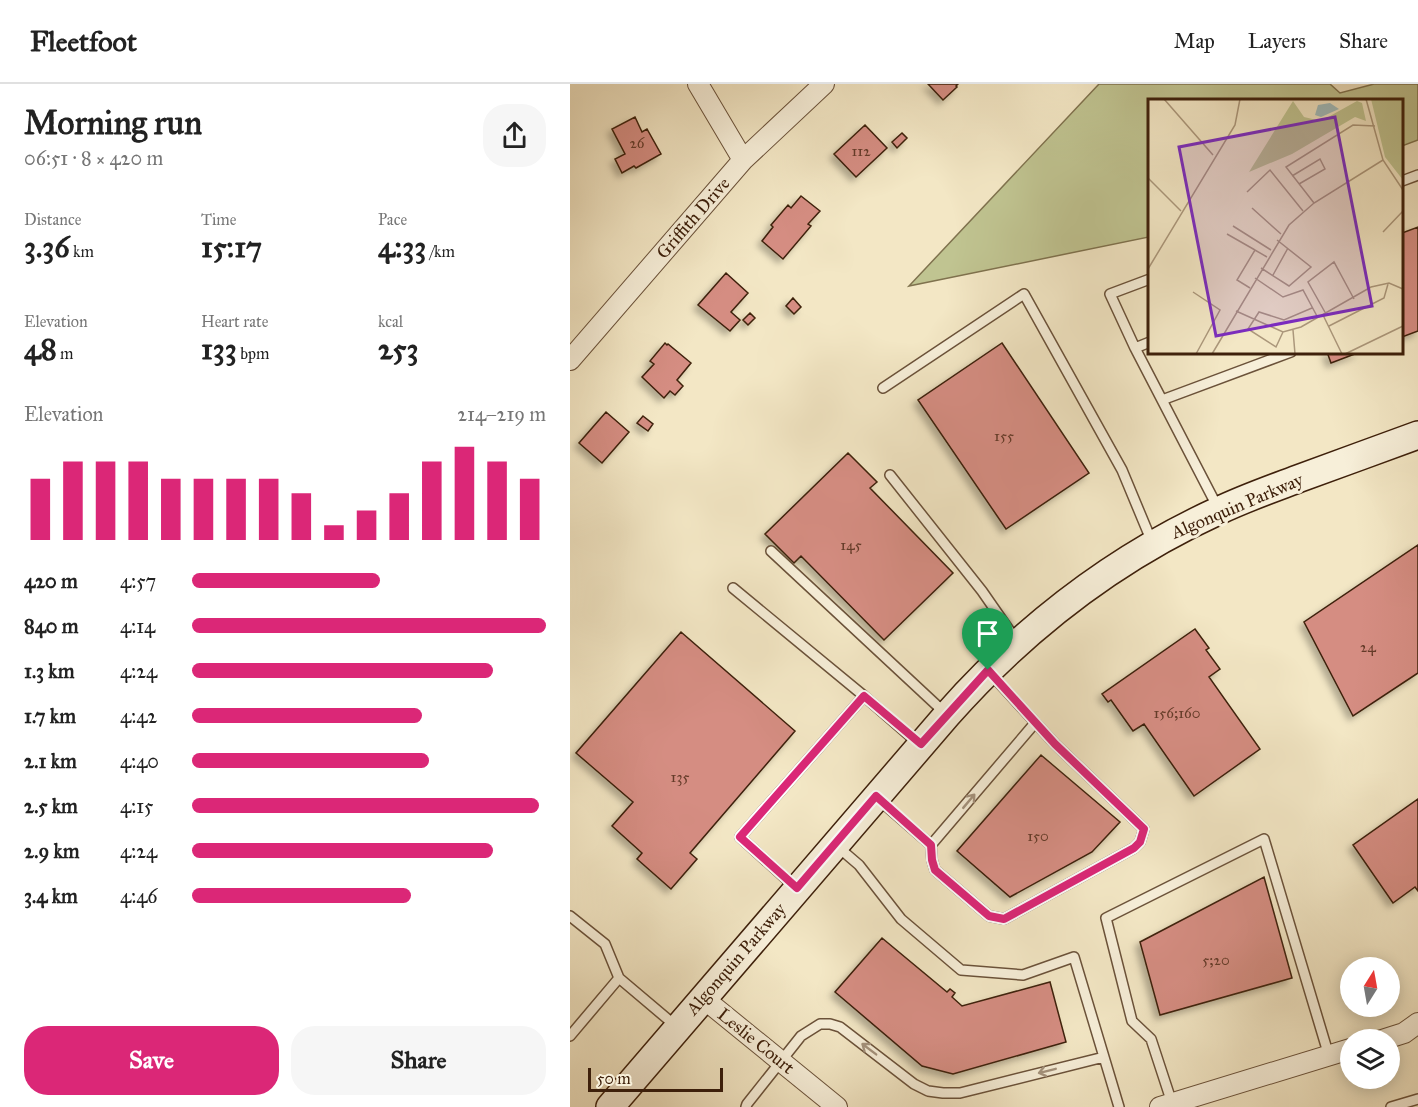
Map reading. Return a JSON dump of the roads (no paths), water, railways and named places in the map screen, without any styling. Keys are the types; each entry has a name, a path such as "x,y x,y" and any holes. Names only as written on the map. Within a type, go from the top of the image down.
{"street":[{"path":"698,84 743,160"},
{"name":"Griffith Drive","path":"570,360 743,160 824,84"},
{"name":"Algonquin Parkway","path":"610,1107 947,714 1018,642 1094,581 1153,544 1219,510 1418,435"},
{"name":"Leslie Court","path":"703,998 837,1107"},
{"path":"1400,1034 1418,1023"},
{"path":"1166,1105 1340,1052"}],"lane":[{"path":"1403,181 1418,175"},
{"path":"1148,279 1110,294 1135,348 1219,510"},
{"path":"883,388 1024,294 1122,470 1153,544"},
{"path":"1135,348 1148,342"},
{"path":"1162,400 1286,354"},
{"path":"890,475 982,591 1018,642"},
{"path":"771,551 947,714"},
{"path":"733,588 921,744"},
{"path":"988,670 1055,744 1144,829 1140,842 1134,848 1004,919 989,916 935,870 931,845 1035,723"},
{"path":"797,888 740,837 864,696"},
{"path":"876,796 931,845"},
{"path":"1166,1105 1151,1039 1132,1021 1106,918 1264,838 1329,1056"},
{"path":"835,845 859,865 901,919 961,970 1023,975 1074,957 1119,1107"},
{"path":"570,916 605,944 619,978 678,1028"},
{"path":"570,1036 619,978"},
{"path":"746,1107 801,1036 820,1023 840,1027 914,1084 928,1091 943,1093 960,1093 1104,1058"},
{"path":"1391,1107 1418,1099"}]}
